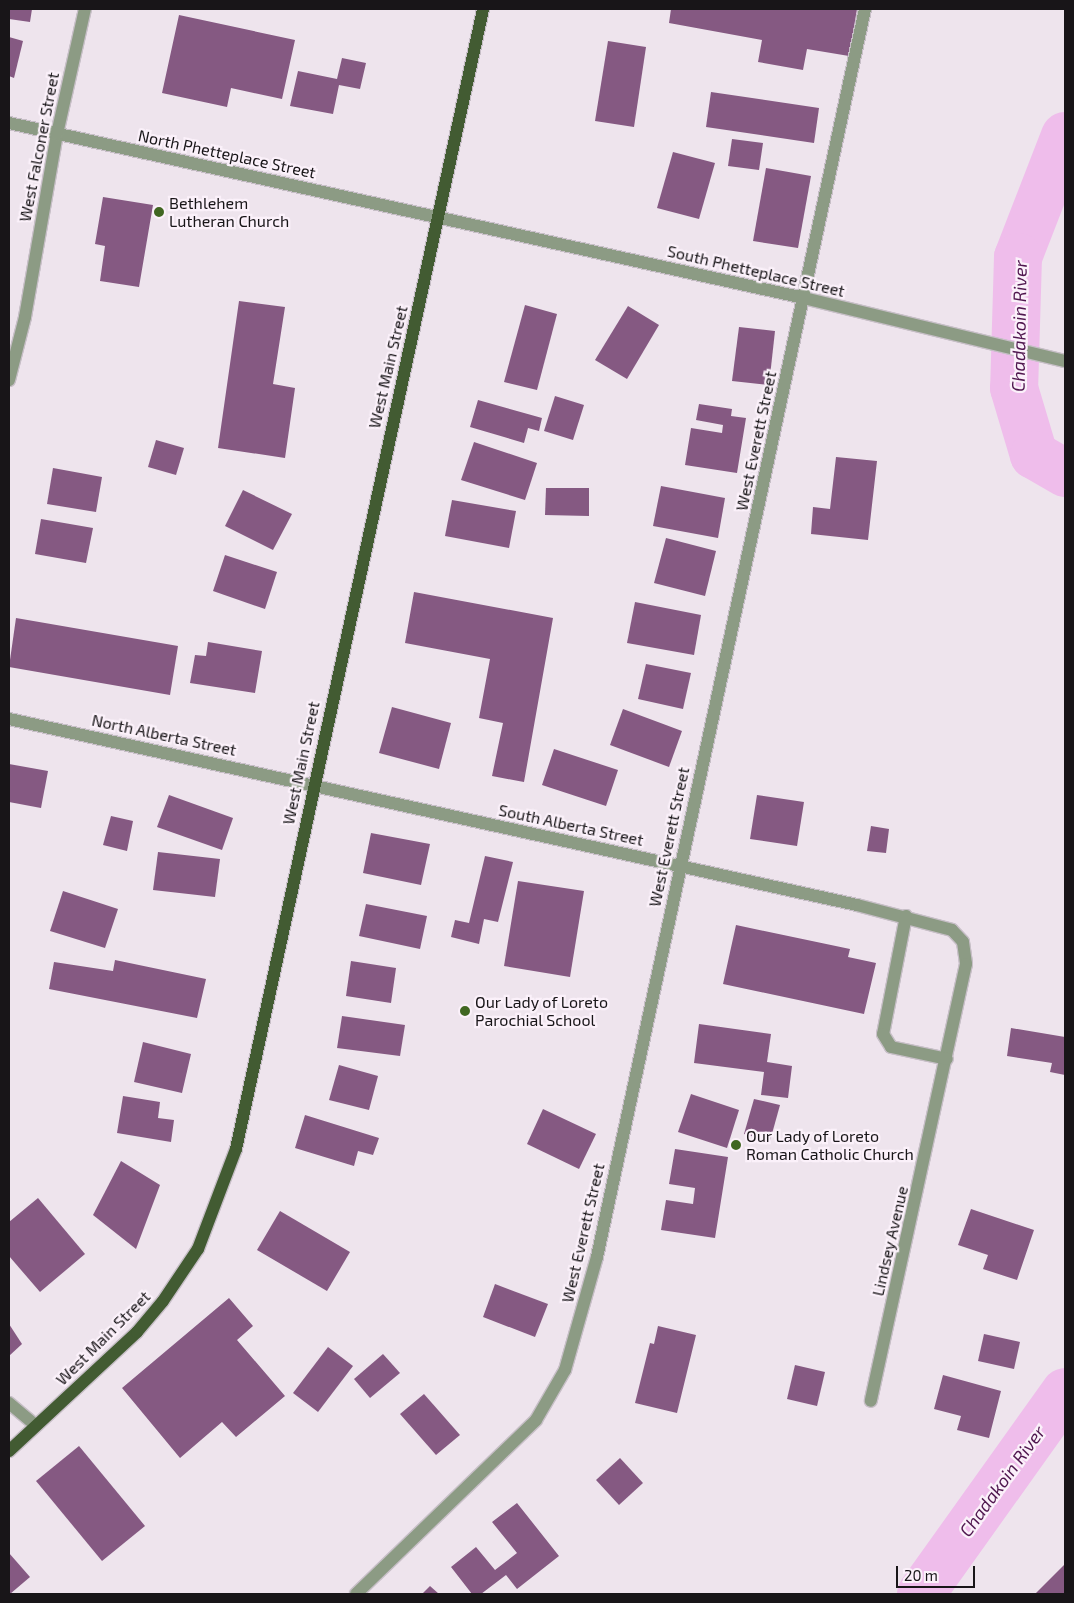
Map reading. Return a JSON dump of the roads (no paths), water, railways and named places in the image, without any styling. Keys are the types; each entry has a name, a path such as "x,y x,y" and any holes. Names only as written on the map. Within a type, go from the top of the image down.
{"main road":[{"name":"West Main Street","path":"9,1451 137,1332 164,1301 198,1249 236,1149 312,785 483,9"}],"street":[{"name":"West Falconer Street","path":"9,380 25,317 57,134 85,9"},
{"name":"West Everett Street","path":"356,1594 536,1420 565,1370 597,1257 679,866 804,298 865,9"},
{"name":"North Phetteplace Street","path":"9,123 438,216"},
{"name":"South Phetteplace Street","path":"438,216 804,298 1065,361"},
{"name":"North Alberta Street","path":"9,719 312,785"},
{"name":"South Alberta Street","path":"312,785 906,916 938,924 952,930 963,942"},
{"path":"906,916 883,1034 891,1047 946,1058"},
{"name":"Lindsey Avenue","path":"871,1400 966,964 963,942"},
{"path":"9,1403 36,1426"}],"waterway":[{"name":"Chadakoin River","path":"1065,136 1018,257 1014,388 1034,455 1065,473"},
{"name":"Chadakoin River","path":"921,1594 1065,1392"}],"place":[{"name":"Bethlehem Lutheran Church","path":"159,212"},
{"name":"Our Lady of Loreto Parochial School","path":"465,1011"},
{"name":"Our Lady of Loreto Roman Catholic Church","path":"736,1145"}]}
